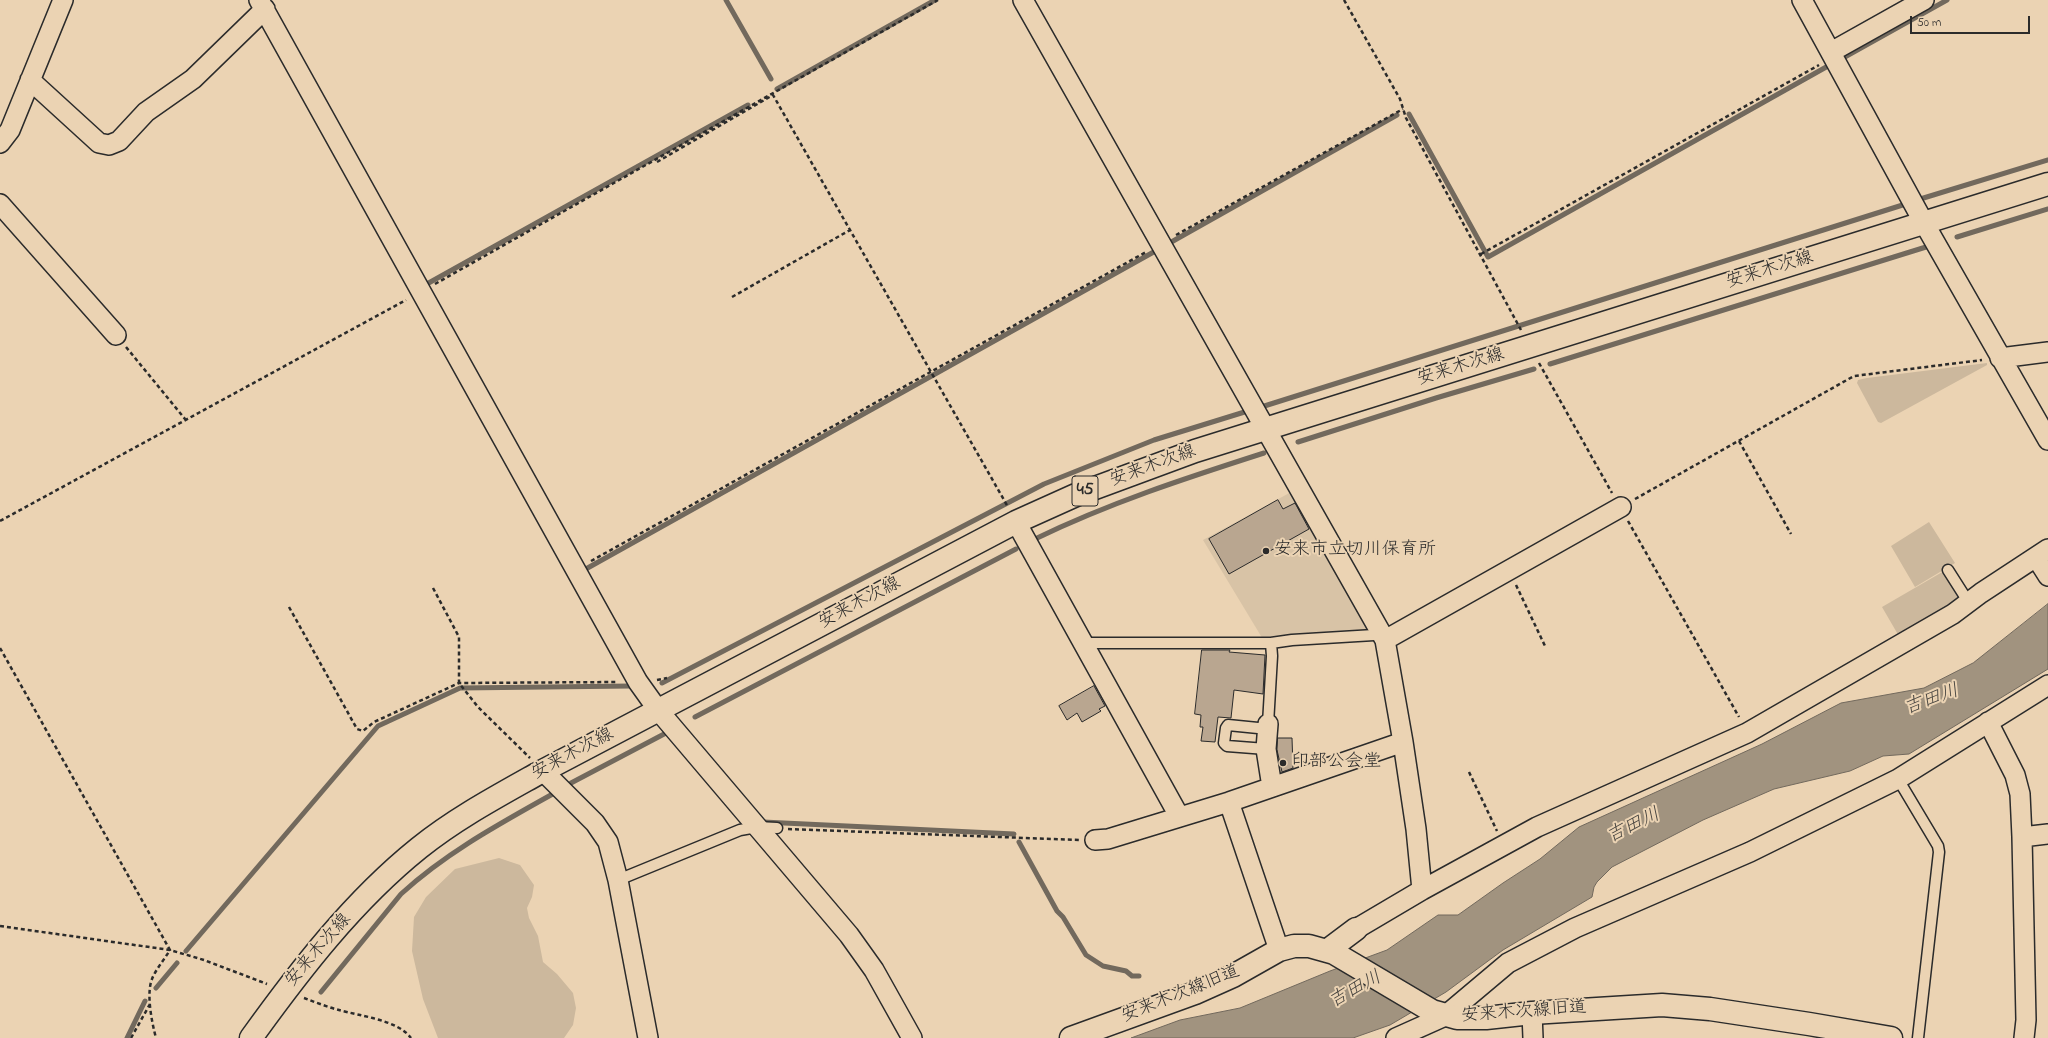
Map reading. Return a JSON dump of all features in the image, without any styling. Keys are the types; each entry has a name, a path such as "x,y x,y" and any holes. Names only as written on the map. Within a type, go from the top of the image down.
{"main road":[{"name":"安来木次線","path":"251,1038 284,991 369,893 419,848 473,810 658,710 1016,522 1118,478 1266,429 2048,184"},
{"path":"1331,951 1356,929"},
{"name":"安来木次線旧道","path":"1071,1038 1195,993 1233,976 1279,950 1294,946 1309,946 1331,951 1439,1013 1468,1019 1640,1005 1684,1006 1809,1024 1891,1038"}],"street":[{"path":"0,143 10,130 63,0"},
{"path":"1022,0 1383,637 1403,742 1416,829 1422,890"},
{"path":"1802,0 1924,223 2048,440"},
{"path":"1832,54 1924,0"},
{"path":"30,80 94,140 103,146 109,145 119,140 146,112 193,79 262,5 638,682 658,710 861,951 874,970 912,1038"},
{"path":"0,204 116,335"},
{"path":"2000,358 2048,352"},
{"path":"1383,637 1509,571 1620,507"},
{"path":"1016,522 1179,816"},
{"path":"1356,929 1503,844 1537,827 1747,733 1954,614 1969,603 2043,562"},
{"path":"1396,1038 1439,1013 1508,963 1575,928 1750,852 1898,779 2048,685"},
{"path":"1988,722 2015,774 2020,794 2026,1020 2024,1038"},
{"path":"1268,727 1266,749 1272,787"},
{"path":"1095,840 1108,838 1229,802 1403,742"},
{"path":"543,771 605,835 618,880 648,1038"},
{"path":"1229,802 1279,950"},
{"path":"2022,837 2048,834"},
{"path":"1532,1013 1533,1038"}],"lane":[{"path":"1948,570 1969,603"},
{"path":"1083,643 1271,643 1292,640 1374,635 1383,637"},
{"path":"1266,749 1227,746 1224,743 1226,728 1228,725 1268,727 1272,656 1271,643"},
{"path":"1898,779 1938,846 1939,852 1918,1038"},
{"path":"618,880 740,830 757,827 778,828"}],"path":[{"path":"0,521 185,419 421,292 938,0"},
{"path":"1344,0 1400,99 1406,118 1530,347 1747,733"},
{"path":"1481,254 1832,54"},
{"path":"657,162 773,95 1016,522"},
{"path":"732,297 850,230"},
{"path":"116,335 185,419"},
{"path":"1620,507 1854,376 2000,358"},
{"path":"576,570 931,372"},
{"path":"1739,441 1791,534"},
{"path":"1509,571 1546,646"},
{"path":"433,588 459,637 461,686 543,771"},
{"path":"289,607 357,729 363,731 374,722 461,686 623,682"},
{"path":"0,648 170,950"},
{"path":"1469,772 1503,844"},
{"path":"778,828 1095,840"},
{"path":"0,926 170,950 204,960 338,1010 391,1024 402,1029 411,1038"},
{"path":"156,1038 150,1003 152,980 170,950"},
{"path":"131,1038 150,1003"}],"shaded area":[{"path":"1987,363 1987,365 1881,423 1878,422 1857,383 1858,380 1867,378"},
{"path":"1293,491 1372,633 1264,641 1203,540"},
{"path":"1929,522 1955,563 1915,587 1891,546"},
{"path":"1944,571 1962,602 1900,638 1882,607"},
{"path":"499,858 520,865 534,885 532,897 527,908 529,918 538,936 543,962 557,974 573,993 576,1008 573,1025 564,1038 438,1038 423,999 412,951 414,917 426,897 455,869"}],"water":[{"name":"吉田川","path":"2048,604 2048,669 1909,754 1883,756 1850,771 1774,789 1703,820 1612,867 1597,882 1594,887 1592,897 1503,950 1446,992 1390,1025 1353,1038 1131,1038 1180,1020 1240,1008 1330,971 1387,950 1438,915 1458,915 1540,859 1579,827 1762,744 1841,703 1924,688 1973,663"}],"building":[{"path":"1278,500 1283,509 1295,503 1309,529 1229,574 1209,539"},
{"path":"1202,650 1230,650 1229,652 1265,655 1263,694 1234,690 1231,718 1218,717 1215,742 1201,741 1203,727 1200,727 1201,715 1195,714"},
{"path":"1094,686 1105,706 1099,709 1101,711 1082,722 1077,713 1067,720 1059,706"},
{"name":"印部公会堂","path":"1278,738 1292,738 1293,768 1282,772 1277,750"}],"waterway":[{"path":"726,0 771,79"},
{"path":"777,89 935,0"},
{"path":"1843,58 1947,0"},
{"path":"1409,114 1488,257 1828,66"},
{"path":"425,285 748,105"},
{"path":"1166,245 1397,115"},
{"path":"1917,200 2048,160"},
{"path":"1258,408 1909,203"},
{"path":"1957,237 2048,209"},
{"path":"1550,364 1926,247"},
{"path":"584,570 1159,249"},
{"path":"1298,442 1436,398 1534,369"},
{"path":"662,683 1044,484 1154,440 1251,410"},
{"path":"1035,539 1119,503 1264,453"},
{"path":"695,717 1016,549"},
{"path":"186,951 378,726 460,688 631,686"},
{"path":"571,783 666,733"},
{"path":"321,992 401,894 419,878 476,838 558,791"},
{"path":"763,822 1014,834"},
{"path":"1019,842 1057,911 1063,917 1086,955 1103,966 1126,971 1132,976 1139,976"},
{"path":"156,988 177,963"},
{"path":"127,1038 145,1001"}],"place":[{"name":"安来市立切川保育所","path":"1266,551"},
{"name":"印部公会堂","path":"1283,763"}]}
